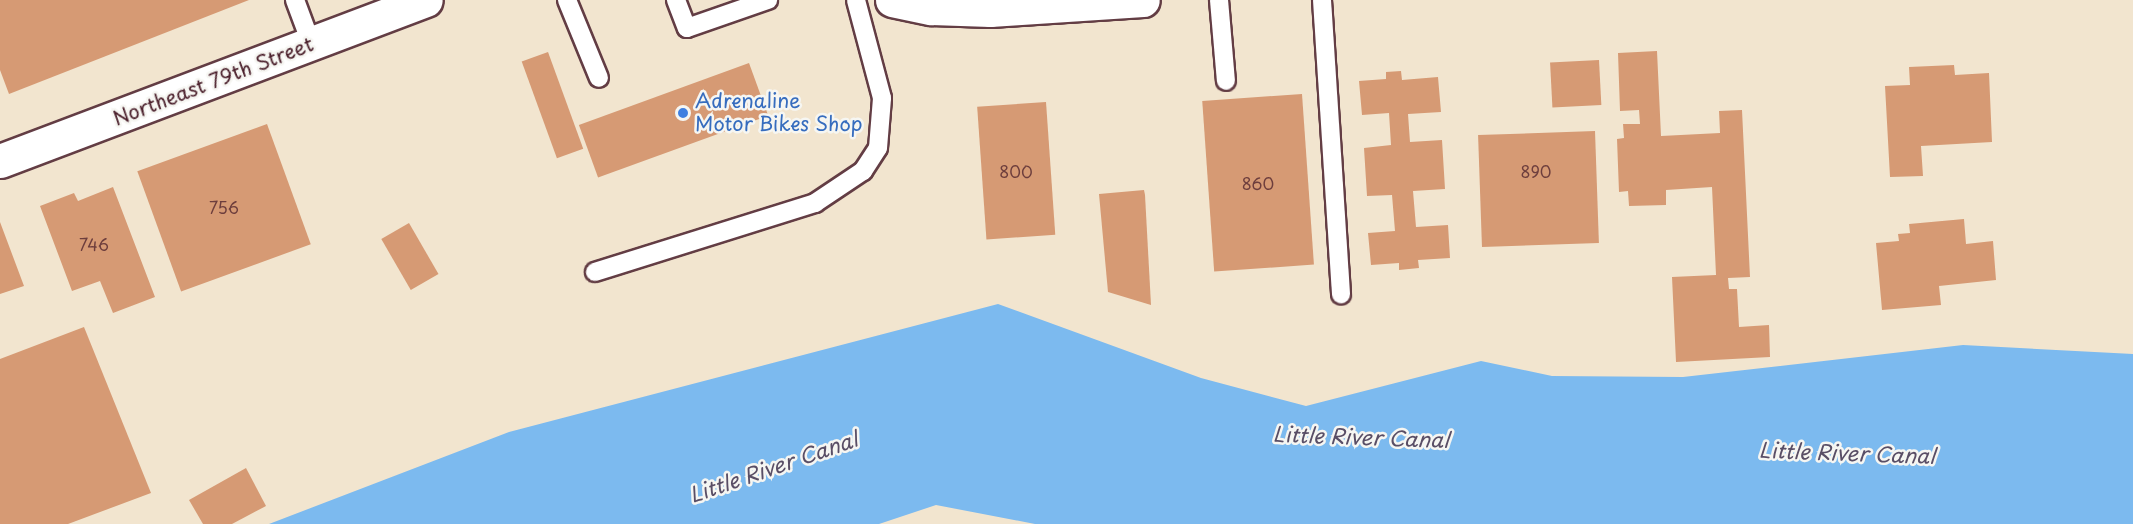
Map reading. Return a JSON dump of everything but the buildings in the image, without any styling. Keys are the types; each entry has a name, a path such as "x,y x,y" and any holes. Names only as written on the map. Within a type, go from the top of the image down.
{"main road":[{"name":"Northeast 79th Street","path":"0,161 311,43 381,8 426,0"},
{"path":"892,0 958,10 1143,0"}],"lane":[{"path":"295,0 311,43"},
{"path":"567,0 599,78"},
{"path":"676,0 687,28 768,0"},
{"path":"595,272 815,203 863,171 878,148 882,98 856,0"},
{"path":"1219,0 1226,81"},
{"path":"1322,0 1341,294"}],"water":[{"name":"Little River Canal","path":"998,304 1201,378 1306,406 1481,361 1552,376 1683,377 1963,345 2133,354 2133,524 1035,524 936,505 879,524 269,524 509,432"}],"place":[{"name":"Adrenaline Motor Bikes Shop","path":"683,113"}]}
